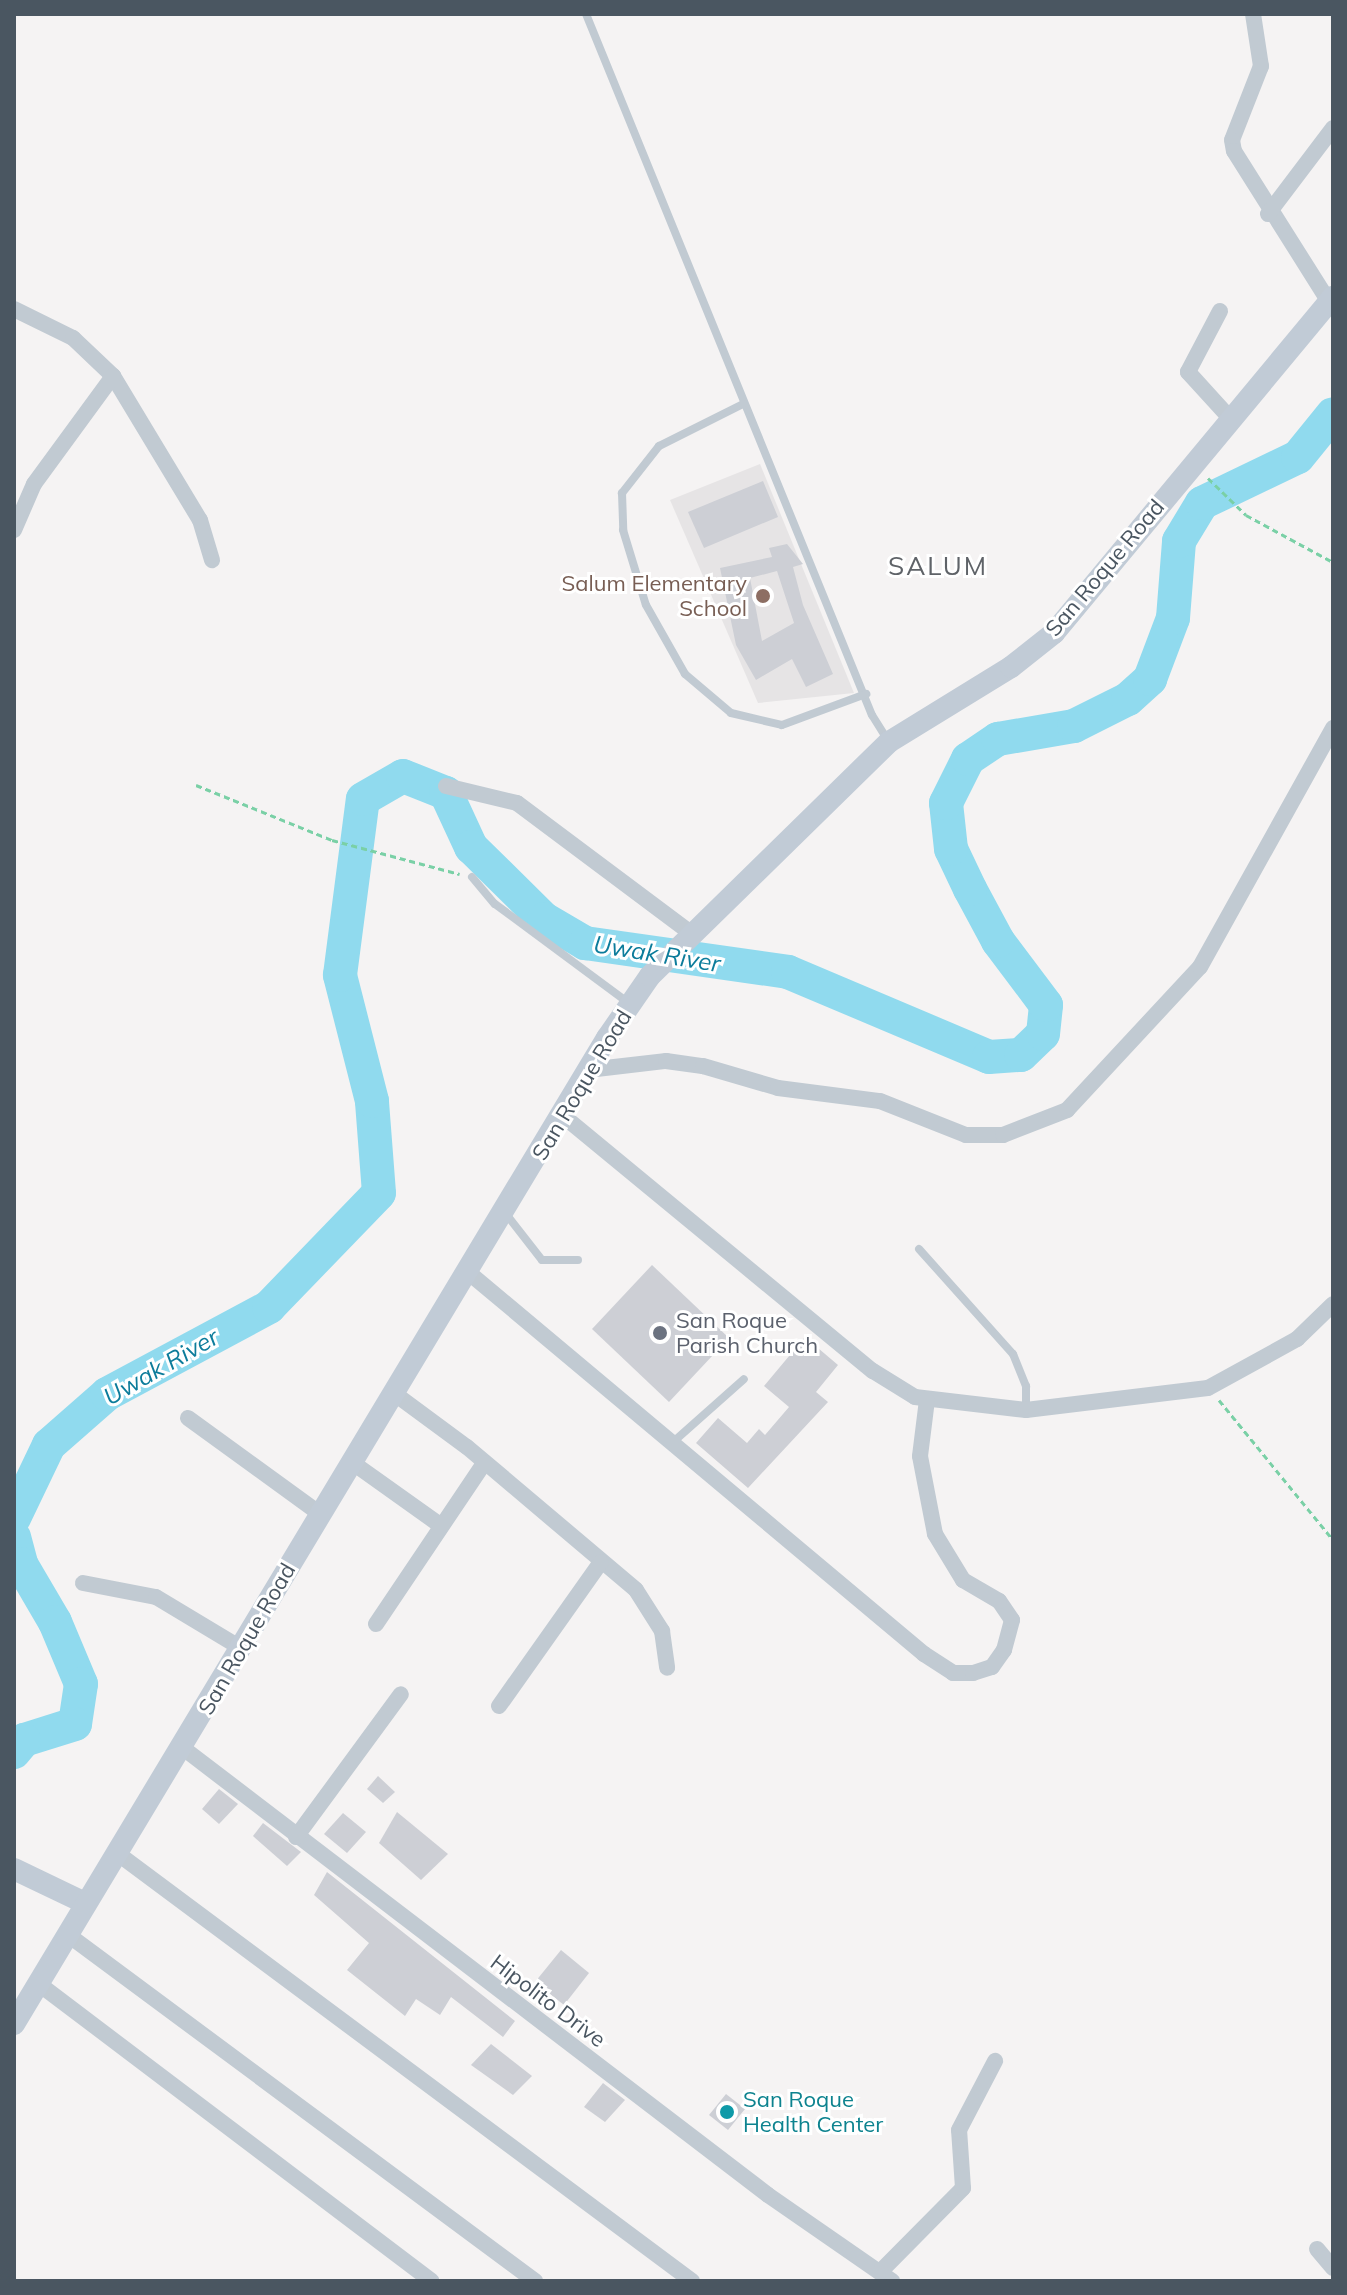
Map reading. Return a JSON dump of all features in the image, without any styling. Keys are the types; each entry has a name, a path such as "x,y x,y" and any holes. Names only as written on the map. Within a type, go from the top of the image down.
{"street":[{"path":"1253,14 1261,66 1232,140 1241,171 1268,214 1331,299"},
{"path":"1268,214 1333,128"},
{"name":"San Roque Road","path":"14,2024 85,1903 183,1748 320,1514 506,1214 588,1070 650,976 889,742 1054,633 1228,416 1331,299"},
{"path":"14,309 73,338 113,376 200,520 212,560"},
{"path":"1220,311 1188,372 1228,416"},
{"path":"14,530 34,484 113,376"},
{"path":"588,1070 666,1061 703,1066 778,1088 880,1101 966,1135 1003,1135 1067,1110 1200,967 1333,728"},
{"path":"446,786 517,803 691,933"},
{"path":"562,1115 873,1371 927,1400 1026,1410 1208,1388 1297,1339 1333,1304"},
{"path":"468,1272 924,1654 953,1673 973,1673 992,1667 1004,1650 1012,1620 999,1601 963,1580 935,1534 920,1456 927,1400"},
{"path":"395,1394 484,1463 653,1610 667,1668"},
{"path":"188,1418 320,1514"},
{"path":"353,1463 440,1525"},
{"path":"376,1624 484,1463"},
{"path":"499,1706 601,1562"},
{"path":"83,1583 156,1597 241,1648"},
{"path":"296,1837 401,1694"},
{"name":"Hipolito Drive","path":"183,1748 768,2195 886,2277"},
{"path":"117,1853 692,2281"},
{"path":"14,1869 85,1903"},
{"path":"67,1934 535,2281"},
{"path":"39,1984 431,2281"},
{"path":"886,2277 963,2188 959,2130 995,2061"},
{"path":"1317,2249 1333,2268"}],"lane":[{"path":"586,14 743,404 889,742"},
{"path":"743,404 659,446 622,493 623,530 646,605 685,674 731,713 782,725 866,694"},
{"path":"472,877 495,904 631,1005"},
{"path":"506,1214 542,1260 578,1260"},
{"path":"919,1249 1013,1354 1026,1386 1026,1410"},
{"path":"672,1443 744,1379"}],"path":[{"path":"1207,477 1235,503 1333,562"},
{"path":"196,785 332,840 472,877"},
{"path":"1208,1388 1333,1540"}],"shaded area":[{"name":"Salum Elementary School","path":"760,464 854,693 758,703 670,500"}],"building":[{"path":"763,481 778,517 704,548 688,512"},
{"path":"787,544 803,564 793,567 803,605 833,674 806,687 792,659 756,680 736,645 720,568 772,557 769,548","holes":["777,571 794,623 762,641 750,578"]},
{"name":"San Roque Parish Church","path":"652,1265 729,1338 669,1402 592,1329"},
{"path":"805,1337 838,1365 816,1392 828,1402 748,1488 696,1443 718,1418 747,1443 759,1429 765,1435 789,1407 764,1386"},
{"path":"378,1776 395,1792 383,1803 367,1789"},
{"path":"219,1789 238,1804 219,1824 202,1809"},
{"path":"397,1812 448,1854 421,1880 379,1843"},
{"path":"343,1813 366,1832 347,1853 324,1834"},
{"path":"263,1823 301,1852 287,1866 253,1836"},
{"path":"327,1872 515,2021 503,2037 451,1997 440,2015 416,1999 405,2016 347,1970 369,1943 314,1895"},
{"path":"561,1950 589,1973 564,2005 535,1982"},
{"path":"491,2044 532,2076 513,2095 471,2065"},
{"path":"603,2083 625,2100 605,2122 584,2107"},
{"name":"San Roque Health Center","path":"726,2094 745,2109 728,2130 709,2115"}],"waterway":[{"name":"Uwak River","path":"14,1518 49,1445 107,1394 269,1307 379,1193 372,1101 340,975 363,799 403,776 446,793 471,847 544,919 585,943 788,972 989,1057 1021,1055 1043,1034 1046,1005 998,941 970,889 951,849 946,803 968,759 998,739 1074,726 1128,699 1150,679 1173,618 1179,541 1202,503 1298,457 1333,414"},
{"name":"Uwak River","path":"14,1537 21,1564 55,1622 81,1684 75,1724 24,1740 14,1752"}],"place":[{"name":"Salum Elementary School","path":"763,596"},
{"name":"San Roque Parish Church","path":"660,1333"},
{"name":"San Roque Health Center","path":"727,2112"}],"district":[{"name":"SALUM","path":"938,566"}]}
